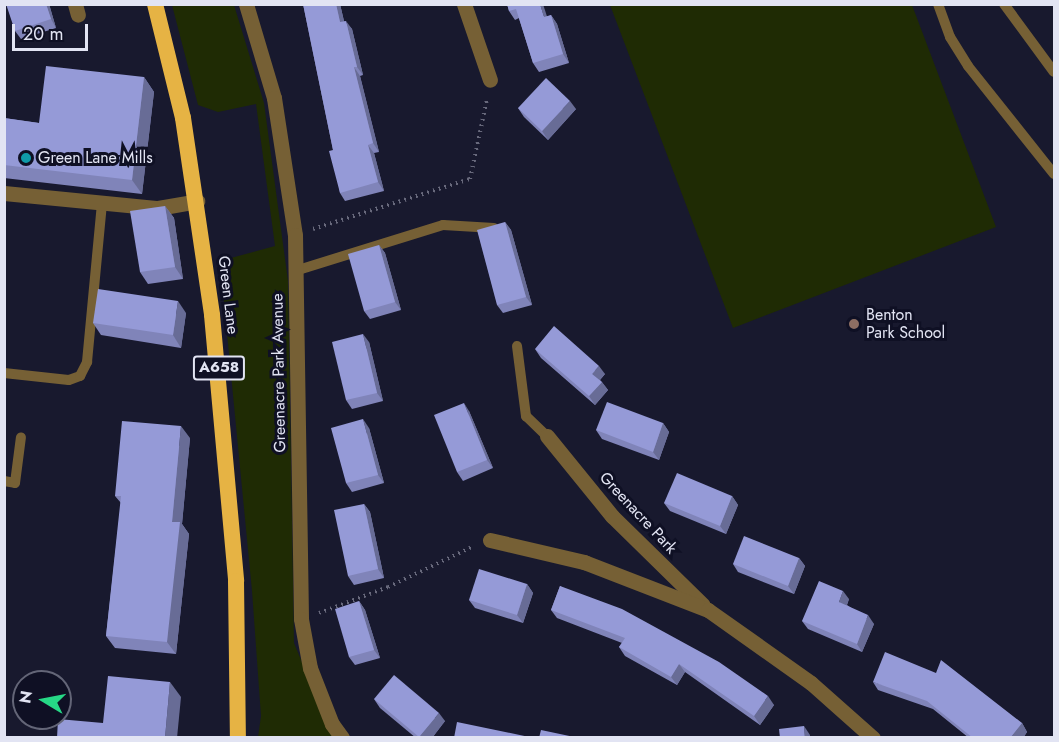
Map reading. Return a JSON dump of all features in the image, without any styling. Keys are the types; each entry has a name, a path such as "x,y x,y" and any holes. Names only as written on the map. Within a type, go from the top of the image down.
{"highway":[{"name":"Green Lane","path":"155,4 183,118 197,201 222,403 236,582 238,738"}],"street":[{"name":"Greenacre Park Avenue","path":"246,4 274,98 295,235 301,619 310,668 332,724 342,738"},
{"path":"464,4 490,80"},
{"path":"4,193 158,208 197,201"},
{"name":"Greenacre Park","path":"547,436 612,516 708,609 811,683 873,738"},
{"name":"Greenacre Park","path":"490,540 584,562 708,609"}],"lane":[{"path":"938,4 950,37 968,66 1054,174"},
{"path":"1004,4 1054,72"},
{"path":"4,373 69,380 81,376 87,362 102,202"},
{"path":"295,271 443,225 494,228"},
{"path":"517,346 526,416 547,436"},
{"path":"4,482 15,483 21,437"}],"path":[{"path":"295,235 470,179 490,80"},
{"path":"301,619 388,587 467,548"}],"green space":[{"path":"172,5 234,5 264,103 288,281 294,643 333,737 258,737 261,716 252,591 220,261 275,246 256,104 218,112 198,105"},
{"path":"610,5 912,5 996,227 733,328"}],"building":[{"path":"6,4 46,4 51,19 15,31"},
{"path":"303,4 336,4 340,22 346,21 357,67 354,67 373,143 368,145 378,182 340,193 329,151 333,150"},
{"path":"507,4 540,4 544,17 551,15 563,54 533,63 516,9 509,11"},
{"path":"46,66 144,77 132,180 4,165 4,118 39,123"},
{"path":"546,78 570,101 542,131 518,108"},
{"path":"165,206 175,267 140,272 130,211"},
{"path":"505,222 526,297 497,305 477,230"},
{"path":"379,245 395,302 364,311 348,254"},
{"path":"98,289 178,301 173,335 93,323"},
{"path":"554,326 599,366 592,374 602,382 589,396 535,349"},
{"path":"363,334 377,393 346,400 332,342"},
{"path":"607,402 663,423 653,452 596,430"},
{"path":"464,403 487,460 457,472 434,415"},
{"path":"363,419 378,475 346,483 331,428"},
{"path":"122,421 181,426 172,522 180,522 167,642 106,636 121,496 115,496"},
{"path":"677,473 732,496 720,526 664,503"},
{"path":"364,504 378,569 348,576 334,510"},
{"path":"744,536 799,558 788,586 733,564"},
{"path":"479,569 527,584 517,615 469,600"},
{"path":"819,581 843,591 839,602 868,615 857,644 802,621"},
{"path":"560,586 622,609 719,662 768,696 754,716 679,664 671,677 619,647 625,638 551,610"},
{"path":"359,601 374,650 349,657 335,609"},
{"path":"885,652 936,673 941,660 1022,723 1010,738 973,738 927,701 873,682"},
{"path":"394,675 439,713 419,737 374,699"},
{"path":"108,676 170,682 165,738 57,738 57,730 72,730 72,720 103,723"},
{"path":"457,722 534,738 454,738"},
{"path":"804,726 805,738 780,738 779,729"},
{"path":"541,730 579,738 539,738"}],"place":[{"name":"Green Lane Mills","path":"26,158"},
{"name":"Benton Park School","path":"854,324"}]}
